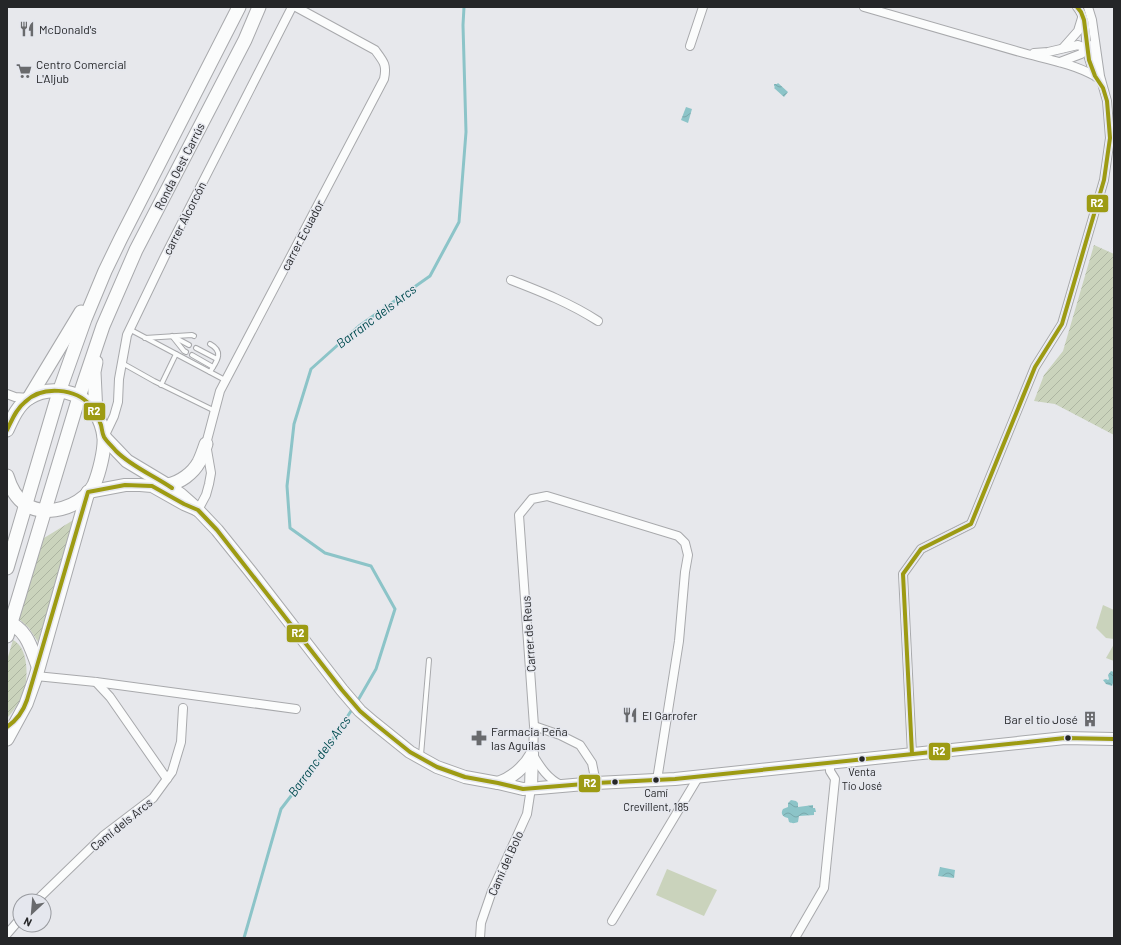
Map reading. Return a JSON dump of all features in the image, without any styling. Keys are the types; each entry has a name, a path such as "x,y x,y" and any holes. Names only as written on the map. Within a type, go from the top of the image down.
{"main road":[{"name":"Ronda Oest Carrús","path":"7,430 13,417 29,398 105,270 239,7"},
{"name":"Ronda Oest Carrús","path":"7,636 9,622 45,511 79,397 103,326 136,250 245,40 259,7"},
{"path":"245,40 263,7"},
{"name":"Ronda Oest Carrús","path":"7,568 59,392 85,319 105,270"},
{"name":"Ronda Oest Carrús","path":"96,414 94,372 103,326"},
{"name":"Ronda Oest Carrús","path":"26,505 45,511 64,508 72,505 84,497 93,486 101,460 104,437 96,414 89,404 72,393 51,391 40,393 29,398"},
{"path":"104,437 127,460 167,485 198,510"},
{"path":"167,485 181,480 193,471 199,462 206,444"},
{"path":"7,476 9,484 15,494 26,505"},
{"name":"Ronda Oest Carrús","path":"7,739 26,704 37,671 88,492"},
{"path":"7,497 26,505"},
{"path":"9,622 20,629 28,638 37,671"},
{"name":"Ronda Oest Carrús","path":"7,727 19,717"}],"street":[{"name":"carrer Alcorcón","path":"104,437 114,416 118,402 122,363 129,329 292,7"},
{"name":"carrer Ecuador","path":"198,510 206,496 209,484 211,473 206,444 220,391 384,79 386,70 384,62 375,50 296,7"},
{"path":"690,46 703,7"},
{"path":"864,7 1024,53 1097,72"},
{"path":"1063,48 1078,32 1082,20 1082,9"},
{"path":"1082,9 1092,20 1097,72"},
{"path":"1082,9 1087,49"},
{"path":"1060,62 1082,54 1087,49 1094,37"},
{"path":"912,754 903,574 921,549 971,524 1035,367 1062,324 1104,180 1109,150 1110,138 1107,101 1090,50 1078,45 1048,52 1024,53"},
{"path":"511,280 559,299 580,309 598,321"},
{"path":"7,394 14,397 29,398"},
{"path":"88,492 125,485 152,486 198,510 217,530 342,690 360,710 410,752 437,767 465,777 523,789 657,780 1065,738 1114,739"},
{"name":"Carrer de Reus","path":"532,754 534,726 519,515 532,498 547,496 678,536 684,543 688,555 679,641 657,780"},
{"path":"37,671 96,682 296,709"},
{"path":"96,682 110,697 167,779"},
{"name":"Camí dels Arcs","path":"44,893 103,836 153,798 172,772 181,742 183,708"},
{"path":"534,726 560,735 580,745 592,763 596,783"},
{"path":"498,783 507,780 518,771 529,760 532,754"},
{"path":"532,754 539,766 548,776 554,782 563,786"},
{"path":"532,754 535,788"},
{"path":"794,938 824,888 835,779 830,771 830,763"},
{"path":"612,921 699,776"},
{"name":"Camí del Bolo","path":"480,938 481,923 492,891 527,814 535,788"}],"lane":[{"path":"129,329 226,380"},
{"path":"172,336 189,345"},
{"path":"172,336 186,352"},
{"path":"145,338 194,336"},
{"path":"210,344 215,346 218,350 218,354 210,372"},
{"path":"196,348 217,359"},
{"path":"161,385 176,354"},
{"path":"192,355 213,367"},
{"path":"122,363 161,385 215,411"},
{"path":"421,758 429,660"}],"green space":[{"path":"1094,245 1114,254 1114,435 1055,404 1034,401 1044,375 1063,351"},
{"path":"75,519 38,642 29,628 18,618 44,538"},
{"path":"1103,605 1114,610 1114,639 1106,638 1096,628"},
{"path":"13,640 18,644 25,656 26,679 24,692 19,702 7,718 7,660"},
{"path":"1114,644 1114,661 1106,658"},
{"path":"667,869 717,890 704,916 656,895"}],"water":[{"path":"778,83 788,92 784,97 774,88 774,84"},
{"path":"686,107 692,109 688,123 681,120"},
{"path":"1111,671 1114,672 1112,686 1106,684 1103,680 1109,679 1108,675"},
{"path":"791,800 798,803 798,807 813,805 816,812 814,812 814,815 799,816 798,822 789,822 788,818 783,816 782,812 783,809 788,807 788,803"},
{"path":"940,867 955,870 954,878 938,876"}],"waterway":[{"name":"Barranc dels Arcs","path":"357,702 376,669 395,609 371,566 325,553 290,528 287,486 294,424 311,369 359,326 430,276 459,222 466,132 463,25 464,7"},
{"name":"Barranc dels Arcs","path":"244,938 281,809 318,761 353,708"}],"transit line":[{"name":"R2","path":"912,754 903,574 921,549 971,524 1035,367 1062,324 1104,180 1110,138 1107,101 1103,88 1095,76 1089,60 1084,20 1077,7"},
{"name":"R2","path":"7,430 19,408 32,397 49,391 68,392 77,395 91,406 100,423 104,437 122,457 172,488"},
{"name":"R2","path":"7,727 14,722 24,708 27,700 88,492 125,485 152,486 198,510 217,530 360,711 410,752 437,767 465,777 523,789 675,779 1065,738 1114,739"}],"place":[{"name":"McDonald's","path":"27,29"},
{"name":"Centro Comercial L'Aljub","path":"24,71"},
{"name":"El Garrofer","path":"630,715"},
{"name":"Bar el tio José","path":"1090,719"},
{"name":"Farmacia Peña las Aguilas","path":"479,738"},
{"name":"Venta Tío José","path":"862,759"},
{"name":"Camí Crevillent, 185","path":"656,780"}]}
